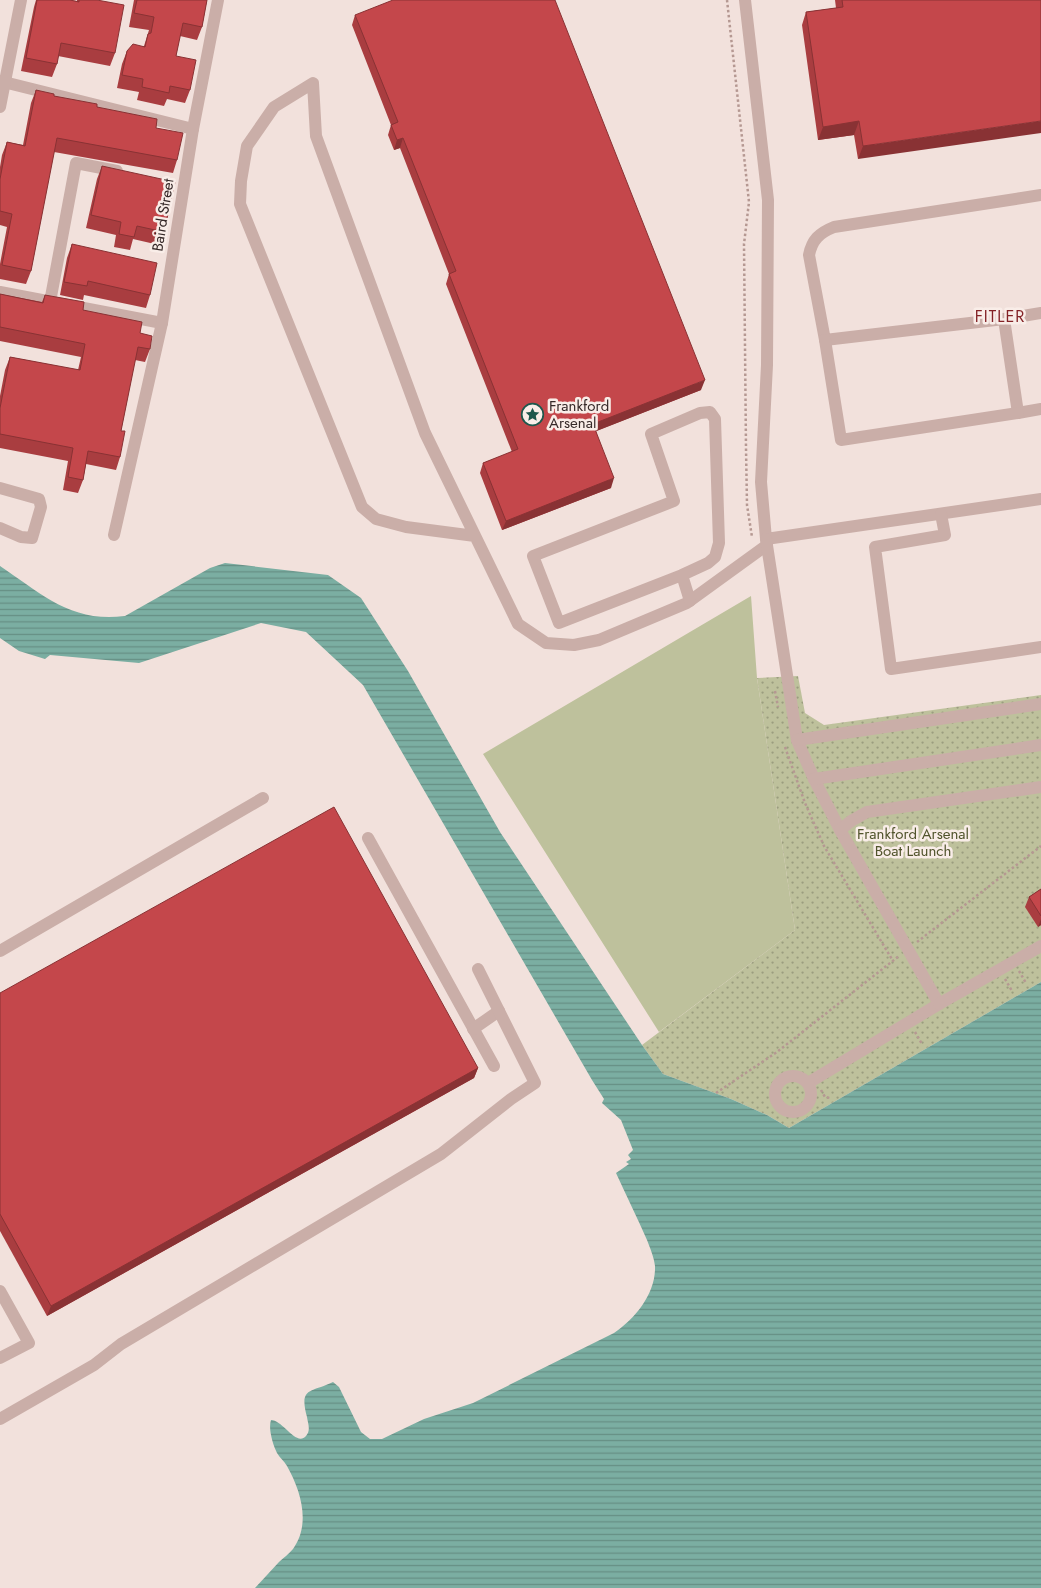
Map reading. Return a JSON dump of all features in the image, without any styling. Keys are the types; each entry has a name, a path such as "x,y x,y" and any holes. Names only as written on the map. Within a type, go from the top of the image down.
{"street":[{"path":"0,107 2,82 21,0"},
{"name":"Baird Street","path":"114,535 162,323 166,266 180,182 193,129 218,0"},
{"path":"745,0 768,200 767,366 761,482 767,542 797,740 840,830 939,1004"},
{"path":"2,82 193,129"},
{"path":"475,536 406,527 376,519 362,507 240,204 240,181 247,146 274,107 313,83 316,136 425,433 518,624 546,643 574,645 599,640 690,601 767,542 1041,499"},
{"path":"50,302 66,245 76,163 130,173"},
{"path":"1041,195 834,226 824,230 816,237 808,255 825,340 841,440 1041,409"},
{"path":"0,292 162,323"},
{"path":"825,340 1004,319 1041,312"},
{"path":"1004,319 1018,413"},
{"path":"710,412 715,419 719,543 715,557 708,563 682,575 559,623 533,556 674,501 651,434 700,413 710,412"},
{"path":"0,488 39,499 41,507 32,538 20,537 0,528"},
{"path":"941,514 945,535 875,547 891,669 1041,647"},
{"path":"682,575 690,601"},
{"path":"797,740 1041,704"},
{"path":"814,779 1041,745"},
{"path":"840,830 867,812 1041,787"},
{"path":"0,951 263,798"},
{"path":"368,838 494,1066"},
{"path":"808,1083 939,1004 1041,946"},
{"path":"0,1419 94,1365 122,1344 441,1154 511,1099 535,1083 478,969"},
{"path":"473,1029 499,1011"},
{"path":"0,1291 29,1343 0,1358"}],"path":[{"path":"727,0 748,202 744,254 747,506 751,530"},
{"path":"915,944 1041,846"},
{"path":"716,1093 769,1058 901,954"}],"green space":[{"path":"751,596 757,678 795,930 659,1032 483,754"},
{"name":"Frankford Arsenal Boat Launch","path":"798,676 805,713 824,725 1041,695 1041,982 789,1128 767,1115 731,1099 663,1074 642,1045 795,930 757,678"}],"water":[{"path":"225,563 328,575 361,598 408,671 500,832 663,1074 731,1099 767,1115 789,1128 1041,982 1041,1588 255,1588 293,1549 302,1529 303,1518 300,1497 287,1466 277,1453 270,1428 271,1420 276,1421 298,1438 306,1436 309,1429 304,1400 308,1392 333,1382 339,1387 361,1432 370,1439 382,1439 424,1419 473,1403 614,1333 622,1327 637,1312 648,1295 652,1286 655,1266 647,1240 616,1173 629,1164 626,1162 631,1159 628,1155 633,1150 621,1120 602,1103 604,1099 363,685 306,632 261,623 139,663 50,655 45,659 19,651 0,638 0,566 58,604 73,611 106,617 125,616 210,568"}],"building":[{"path":"37,0 70,0 79,2 79,0 97,0 124,5 115,53 61,43 57,64 26,58"},
{"path":"137,0 207,0 202,27 183,23 176,56 196,60 190,90 170,86 169,93 142,87 143,79 122,75 127,51 133,44 145,47 148,34 151,33 154,17 134,13"},
{"path":"393,0 555,0 705,380 593,424 614,478 506,521 483,463 518,449 449,274 456,271 403,138 397,140 391,125 398,122 355,15"},
{"path":"842,0 1041,0 1041,121 863,146 859,121 823,127 806,12 843,7"},
{"path":"36,90 54,94 54,96 97,104 97,107 157,119 156,128 183,133 177,160 57,138 31,271 2,265 12,214 0,211 0,179 7,142 25,146"},
{"path":"102,166 175,182 164,232 137,226 134,237 119,234 121,222 91,215"},
{"path":"72,244 157,263 150,295 88,281 87,286 64,282"},
{"path":"0,294 43,303 45,295 84,302 83,310 142,322 140,333 152,336 150,349 138,347 121,431 125,431 120,457 88,451 83,480 68,477 73,448 0,434 0,408 10,357 80,370 85,344 0,327"},
{"path":"334,807 478,1068 51,1306 0,1214 0,993"},
{"path":"1041,889 1041,916 1029,897"}],"place":[{"name":"Frankford Arsenal","path":"533,415"}],"district":[{"name":"FITLER","path":"1000,316"}]}
